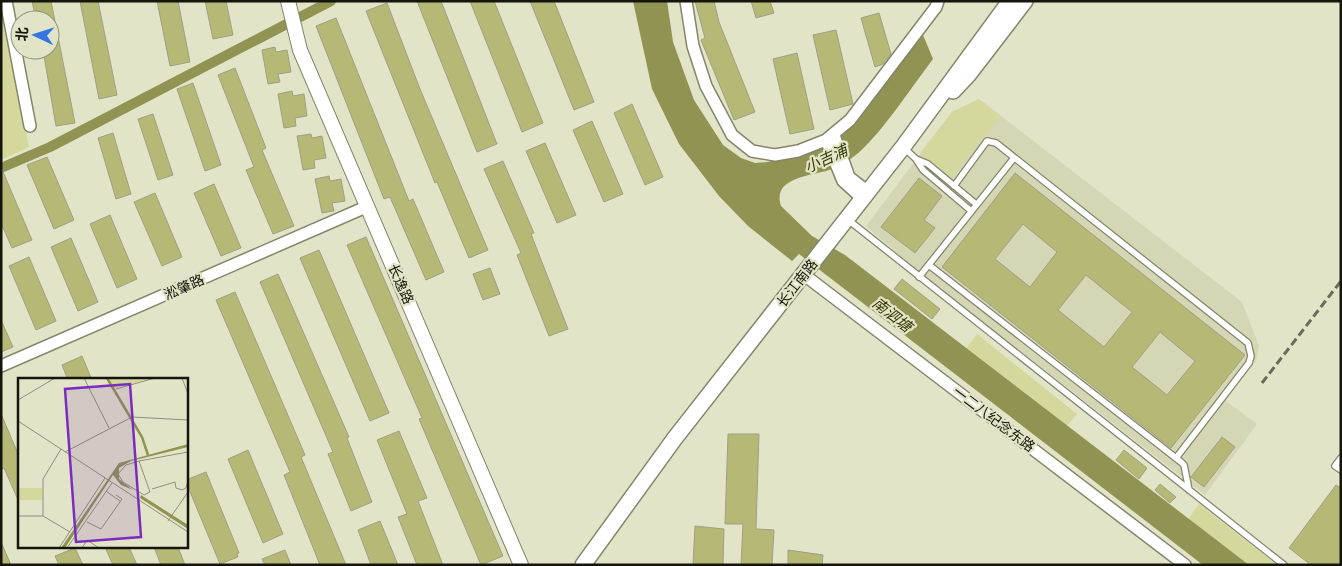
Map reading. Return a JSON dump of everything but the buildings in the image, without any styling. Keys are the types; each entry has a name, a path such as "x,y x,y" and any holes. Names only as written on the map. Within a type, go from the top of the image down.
{"main road":[{"path":"918,128 970,74 1025,1"},
{"name":"长江南路","path":"584,565 659,463 675,438 918,128 1006,2"}],"street":[{"path":"6,1 30,126"},
{"name":"长逸路","path":"288,1 300,50 521,565"},
{"path":"686,1 693,46 706,86 732,135 752,151 776,155 831,142 936,7 938,1"},
{"path":"831,142 844,175 865,196"},
{"name":"淞肇路","path":"1,366 366,207"},
{"name":"一二八纪念东路","path":"807,269 1185,565"}],"lane":[{"path":"954,186 987,141 996,143 1248,343 1251,356 1249,362 1176,458"},
{"path":"902,148 916,159 928,164 976,204"},
{"path":"919,277 970,210 1014,158"},
{"path":"916,159 923,170 970,210"},
{"path":"845,222 919,277 1284,565"},
{"path":"929,265 1176,458 1184,465 1190,490"},
{"path":"1341,458 1335,466 1341,470"}],"shaded area":[{"path":"1,5 10,51 10,60 12,60 29,147 1,160"},
{"path":"979,99 1242,302 1259,346 1256,361 1228,393 1226,401 1257,424 1205,495 922,274 866,226 952,112"},
{"path":"979,99 1001,116 951,177 920,153 952,112"},
{"path":"977,334 1077,414 1067,426 966,349"},
{"path":"1199,504 1277,565 1249,565 1188,519"}],"water":[{"path":"633,1 667,1 673,42 694,100 723,145 741,158 755,163 768,162 819,149 844,134 923,35 933,59 882,128 860,152 843,164 788,183 782,189 780,196 781,206 812,236 845,255 1249,565 1203,565 799,254 792,261 748,226 719,196 679,144 652,89"}],"waterway":[{"path":"1,168 50,147 331,1"}],"railway":[{"path":"1262,383 1341,281"}],"water label":[{"name":"小吉浦","path":"826,159"},
{"name":"南泗塘","path":"892,315"}]}
